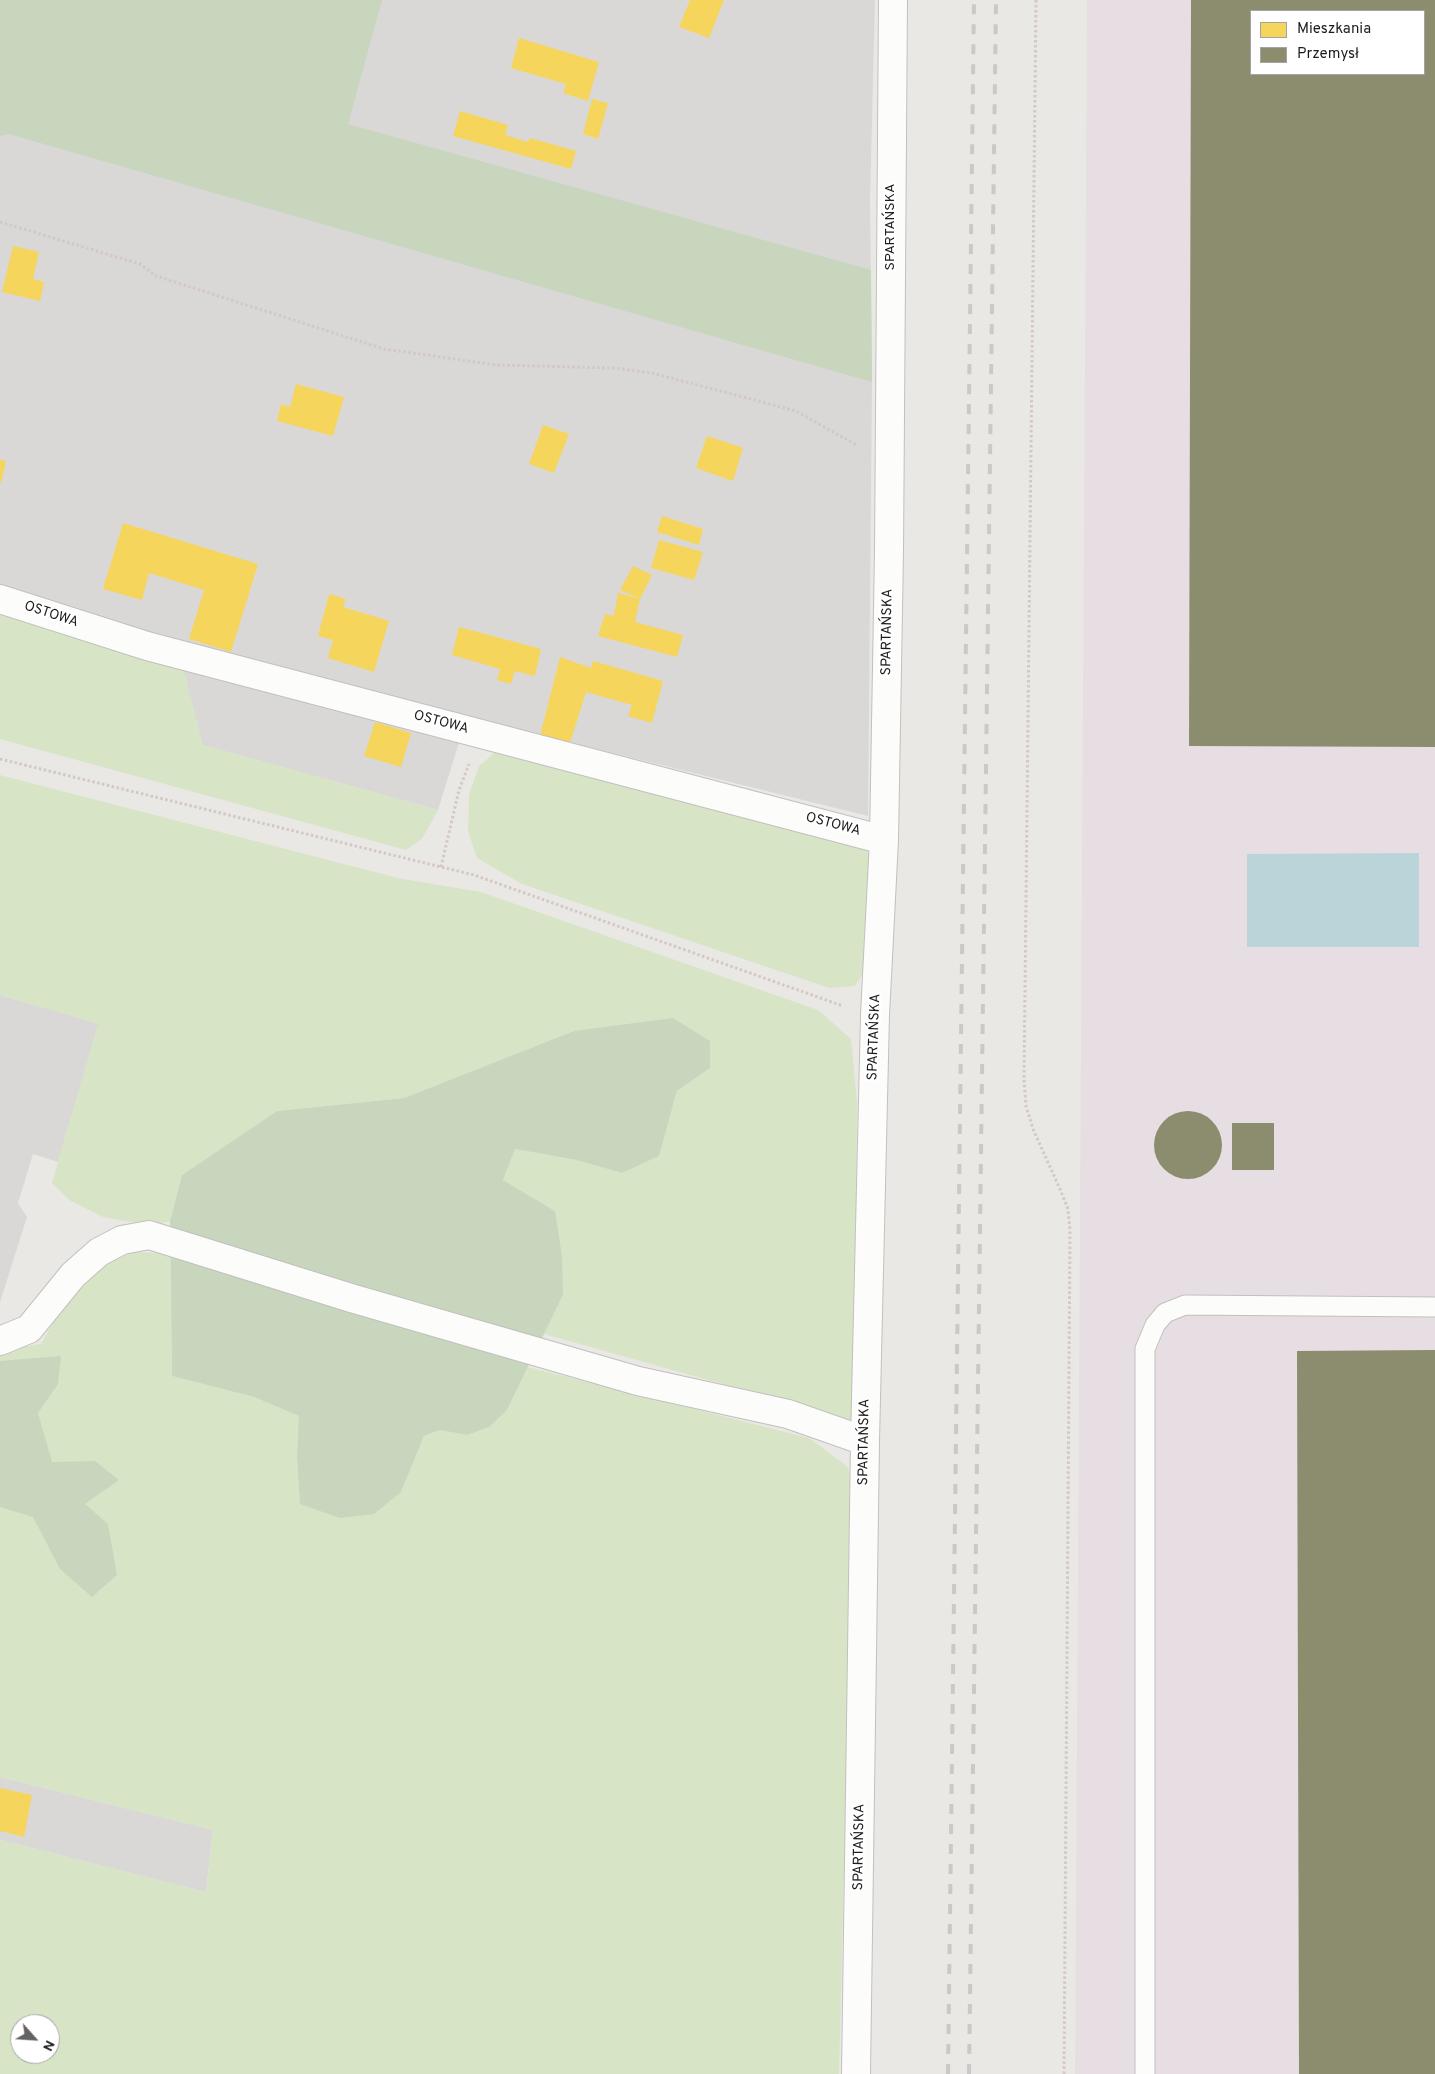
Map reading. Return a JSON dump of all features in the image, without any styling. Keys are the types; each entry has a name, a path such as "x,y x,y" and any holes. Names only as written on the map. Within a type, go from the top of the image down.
{"street":[{"name":"SPARTAŃSKA","path":"856,2074 865,1442 875,1015 884,840 893,0"},
{"name":"OSTOWA","path":"0,599 147,646 884,840"},
{"path":"0,1341 29,1329 73,1274 99,1252 122,1240 149,1235 351,1298 638,1381 788,1414 865,1442"}],"lane":[{"path":"1145,2074 1145,1349 1154,1325 1165,1313 1185,1305 1435,1307"}],"path":[{"path":"1036,0 1024,1079 1026,1106 1033,1129 1068,1209 1070,1230 1064,2074"},
{"path":"0,222 140,264 156,276 384,349 496,365 614,368 652,373 796,411 889,464"},
{"path":"441,867 459,790 476,746 484,735"},
{"path":"0,759 474,875 834,1003 875,1015"}],"shaded area":[{"path":"0,0 875,0 870,200 872,382 868,816 467,717 438,810 202,745 182,664 0,587"},
{"path":"1087,0 1435,0 1435,2074 1075,2074"},
{"path":"0,995 99,1023 58,1162 33,1154 18,1203 27,1217 0,1302"},
{"path":"0,1777 213,1830 206,1892 0,1840"}],"green space":[{"path":"0,0 382,0 348,124 871,270 872,382 9,134 0,136"},
{"path":"0,611 182,664 203,745 438,810 422,839 406,850 0,739"},
{"path":"499,749 851,843 871,853 868,966 855,986 829,988 522,884 477,858 468,831 469,795 479,766"},
{"path":"0,775 398,878 481,892 818,1010 851,1039 857,1102 854,1421 544,1334 563,1295 555,1211 503,1180 515,1149 576,1160 622,1173 659,1156 677,1091 710,1068 574,1031 404,1098 277,1111 182,1175 170,1221 153,1226 103,1217 69,1200 52,1183 98,1024 0,995"},
{"path":"673,1018 710,1041 710,1068 677,1091 659,1156 622,1173 576,1160 515,1149 503,1180 555,1211 562,1256 563,1295 507,1410 489,1427 467,1435 440,1430 424,1436 401,1492 374,1514 340,1518 300,1504 297,1458 299,1416 254,1397 172,1376 170,1221 182,1175 277,1111 404,1098 574,1031"},
{"path":"137,1252 170,1253 172,1376 254,1397 300,1416 297,1458 300,1503 401,1492 424,1436 440,1430 467,1435 507,1410 528,1367 809,1438 848,1467 853,1501 839,2074 0,2074 0,1840 206,1892 213,1830 0,1777 0,1348 6,1349 41,1344 65,1302 99,1263"},
{"path":"61,1356 58,1384 38,1413 52,1462 95,1461 119,1480 85,1504 108,1524 117,1575 92,1597 60,1569 33,1517 0,1507 0,1361"}],"water":[{"path":"1419,853 1419,947 1247,947 1247,854"}],"building: Mieszkania":[{"path":"690,0 724,0 709,38 679,27"},
{"path":"519,38 599,62 588,101 563,93 566,84 511,68"},
{"path":"592,99 608,103 598,139 583,134"},
{"path":"460,111 508,125 505,135 528,142 530,138 576,151 571,169 453,136"},
{"path":"13,246 39,252 33,279 44,282 40,301 2,292"},
{"path":"296,384 344,397 333,436 277,421 281,404 290,407"},
{"path":"543,425 569,434 554,473 529,464"},
{"path":"707,436 743,448 733,481 696,468"},
{"path":"0,460 6,461 1,483 0,483"},
{"path":"662,516 703,529 699,545 657,532"},
{"path":"123,523 258,564 231,652 189,639 204,590 149,573 142,600 103,589"},
{"path":"659,540 703,552 694,580 651,568"},
{"path":"633,566 652,575 640,599 620,590"},
{"path":"618,593 640,599 635,622 683,635 677,657 598,636 605,614 614,616"},
{"path":"329,594 346,599 343,607 389,621 374,672 328,658 333,640 318,636"},
{"path":"459,627 541,649 535,676 515,671 511,684 497,680 500,669 452,655"},
{"path":"560,657 591,668 593,661 663,681 652,723 628,716 632,705 586,692 570,743 540,736"},
{"path":"375,722 411,733 401,767 364,756"},
{"path":"0,1788 32,1795 24,1837 0,1831"}],"building: Przemysł":[{"path":"1191,0 1435,0 1435,747 1189,746"},
{"path":"1188,1111 1201,1114 1212,1121 1219,1132 1222,1145 1219,1158 1212,1169 1201,1176 1188,1179 1175,1176 1164,1169 1157,1158 1154,1145 1157,1132 1164,1121 1175,1114"},
{"path":"1232,1123 1274,1123 1274,1170 1232,1170"},
{"path":"1435,1350 1435,2074 1299,2074 1297,1351"}],"railway":[{"path":"948,2074 974,0"},
{"path":"969,2074 996,0"}]}
